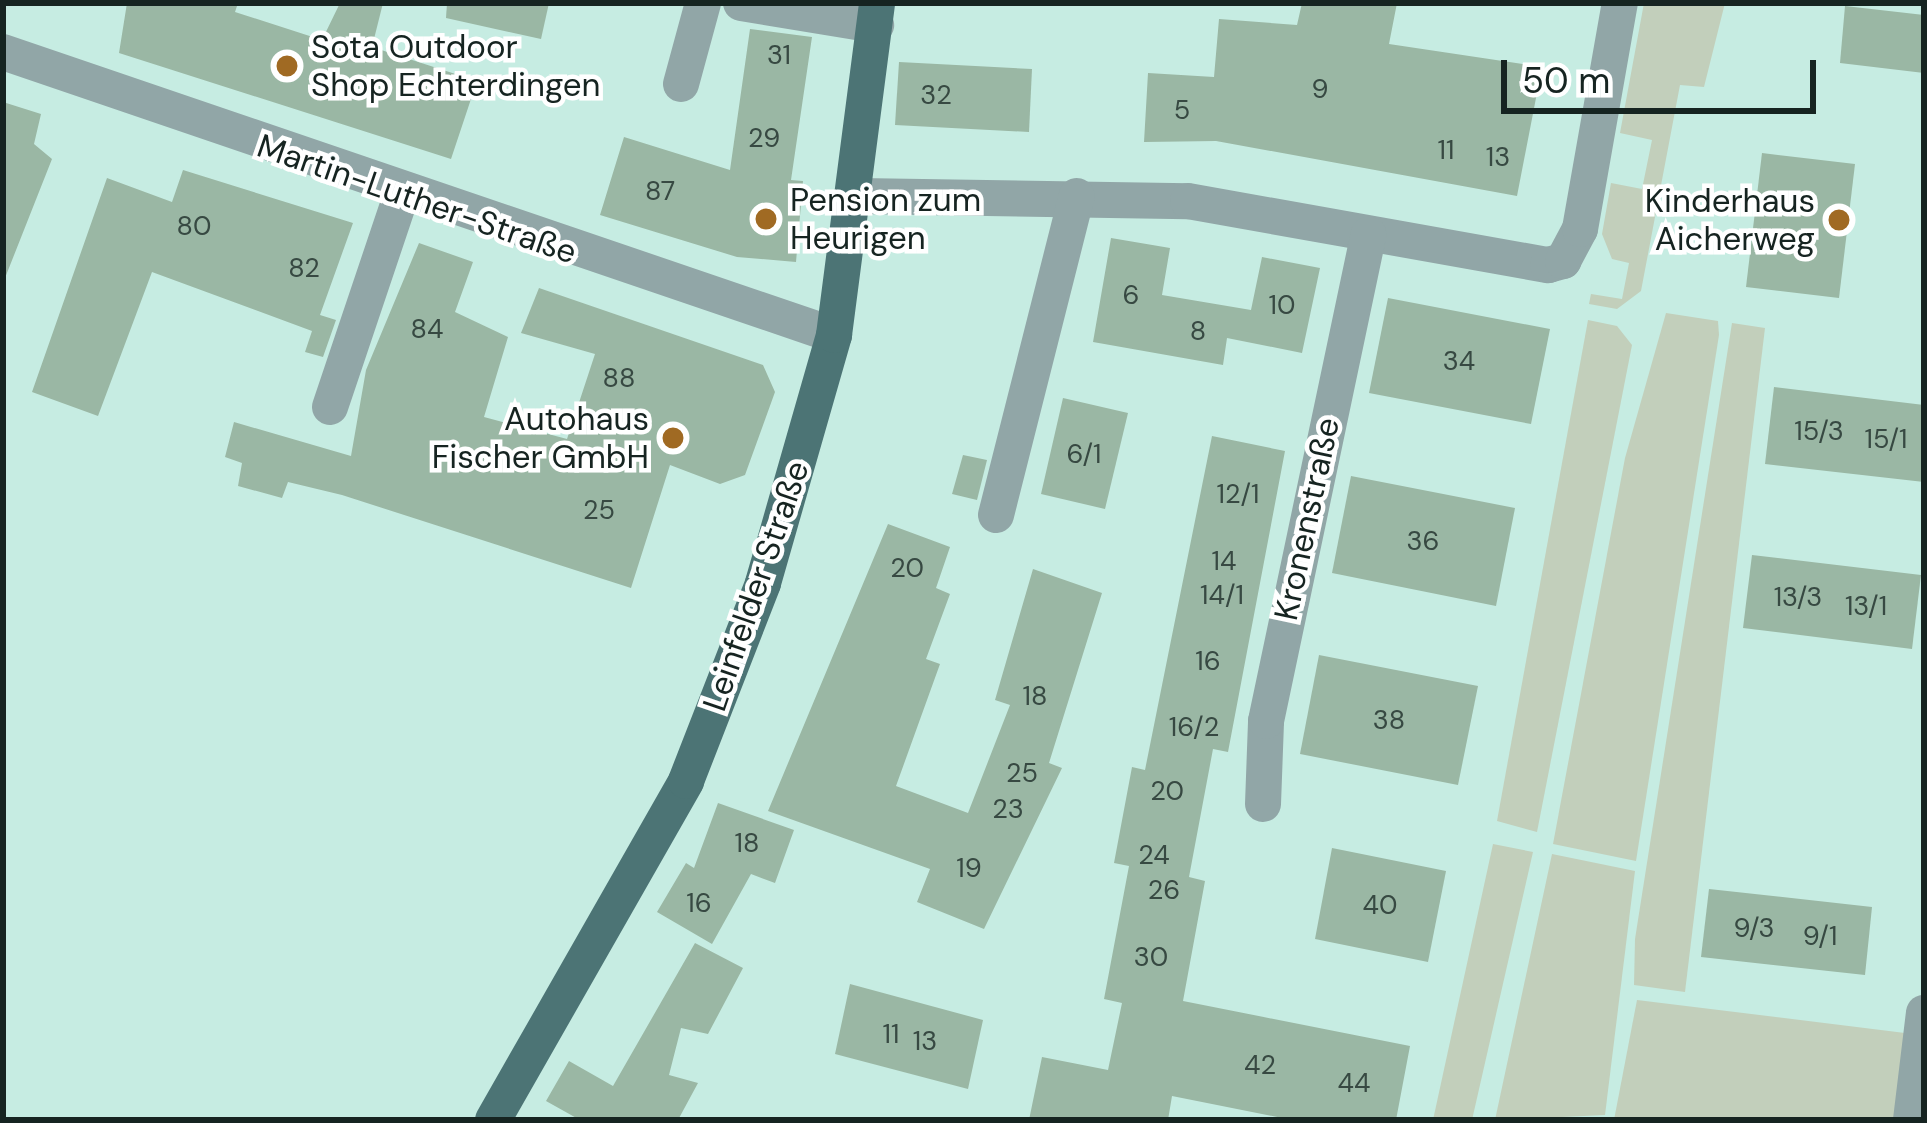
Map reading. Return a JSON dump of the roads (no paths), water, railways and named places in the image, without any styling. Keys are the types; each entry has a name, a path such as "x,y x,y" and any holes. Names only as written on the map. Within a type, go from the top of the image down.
{"main road":[{"name":"Leinfelder Straße","path":"493,1120 686,781 764,583 834,335 859,196 877,14"}],"street":[{"path":"681,84 704,3"},
{"path":"741,3 877,14"},
{"path":"859,196 1077,196 1233,206 1527,266 1563,261 1580,229 1620,3"},
{"name":"Martin-Luther-Straße","path":"3,52 402,194 834,335"},
{"path":"330,406 402,194"},
{"path":"996,515 1077,196"},
{"name":"Kronenstraße","path":"1263,804 1266,721 1368,235"},
{"path":"1911,1120 1924,1013"}],"place":[{"name":"Sota Outdoor Shop Echterdingen","path":"287,66"},
{"name":"Pension zum Heurigen","path":"766,219"},
{"name":"Kinderhaus Aicherweg","path":"1839,220"},
{"name":"Autohaus Fischer GmbH","path":"673,438"}]}
